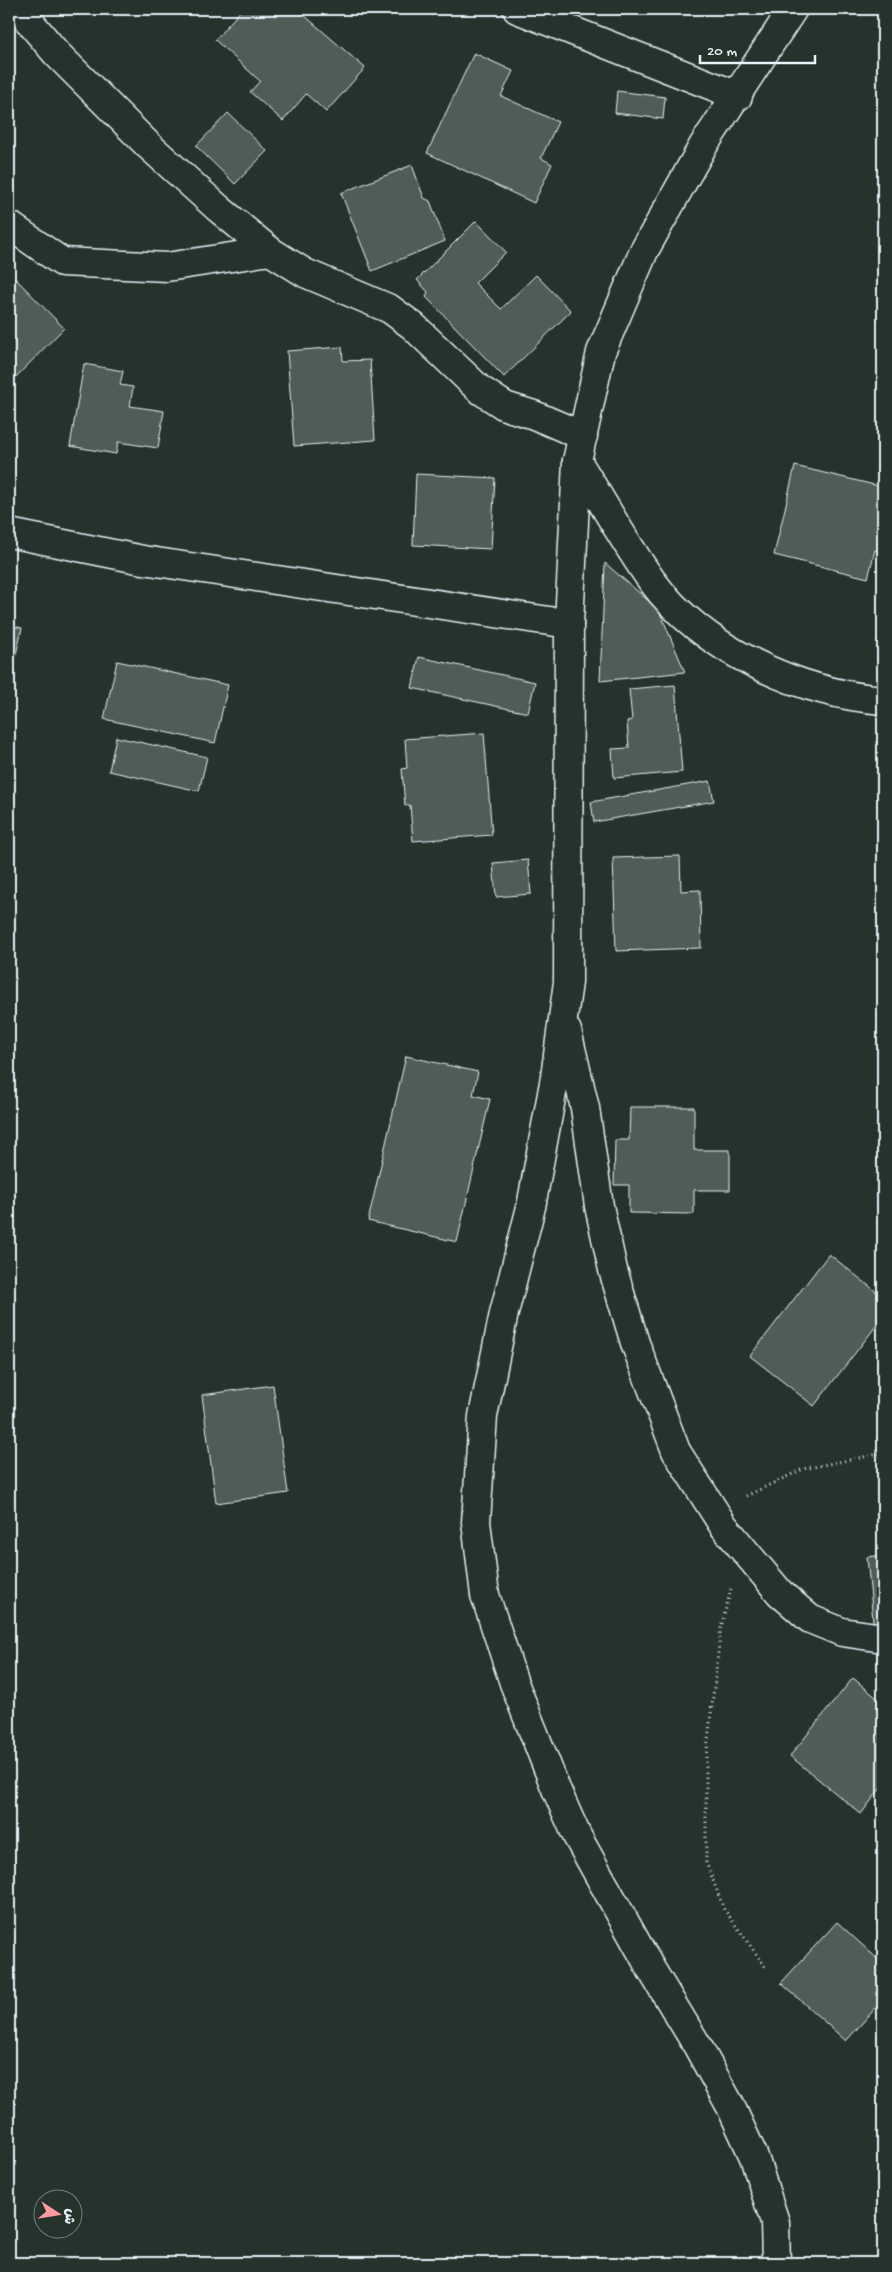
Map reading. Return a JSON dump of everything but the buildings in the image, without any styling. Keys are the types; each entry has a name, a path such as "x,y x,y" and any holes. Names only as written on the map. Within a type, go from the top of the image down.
{"street":[{"path":"18,9 56,53 148,145 219,209 270,251 305,273 390,309 413,326 479,388 505,406 534,415 580,449 653,582 697,629 739,656 797,681 854,697 883,700"},
{"path":"516,9 738,96"},
{"path":"776,2263 775,2222 754,2157 731,2107 697,2045 651,1969 577,1836 514,1684 485,1595 476,1522 482,1416 504,1313 531,1207 555,1076 568,982 569,624 580,449 601,352 644,250 703,146 738,96 793,9"},
{"path":"9,225 62,262 167,267 270,251"},
{"path":"9,533 143,560 569,624"},
{"path":"563,1015 585,1108 599,1206 613,1270 635,1343 676,1451 713,1511 780,1593 810,1619 842,1632 883,1638"}],"path":[{"path":"713,1511 803,1469 879,1454 883,1451"},
{"path":"742,1547 720,1637 706,1758 706,1862 724,1910 767,1969"}]}
